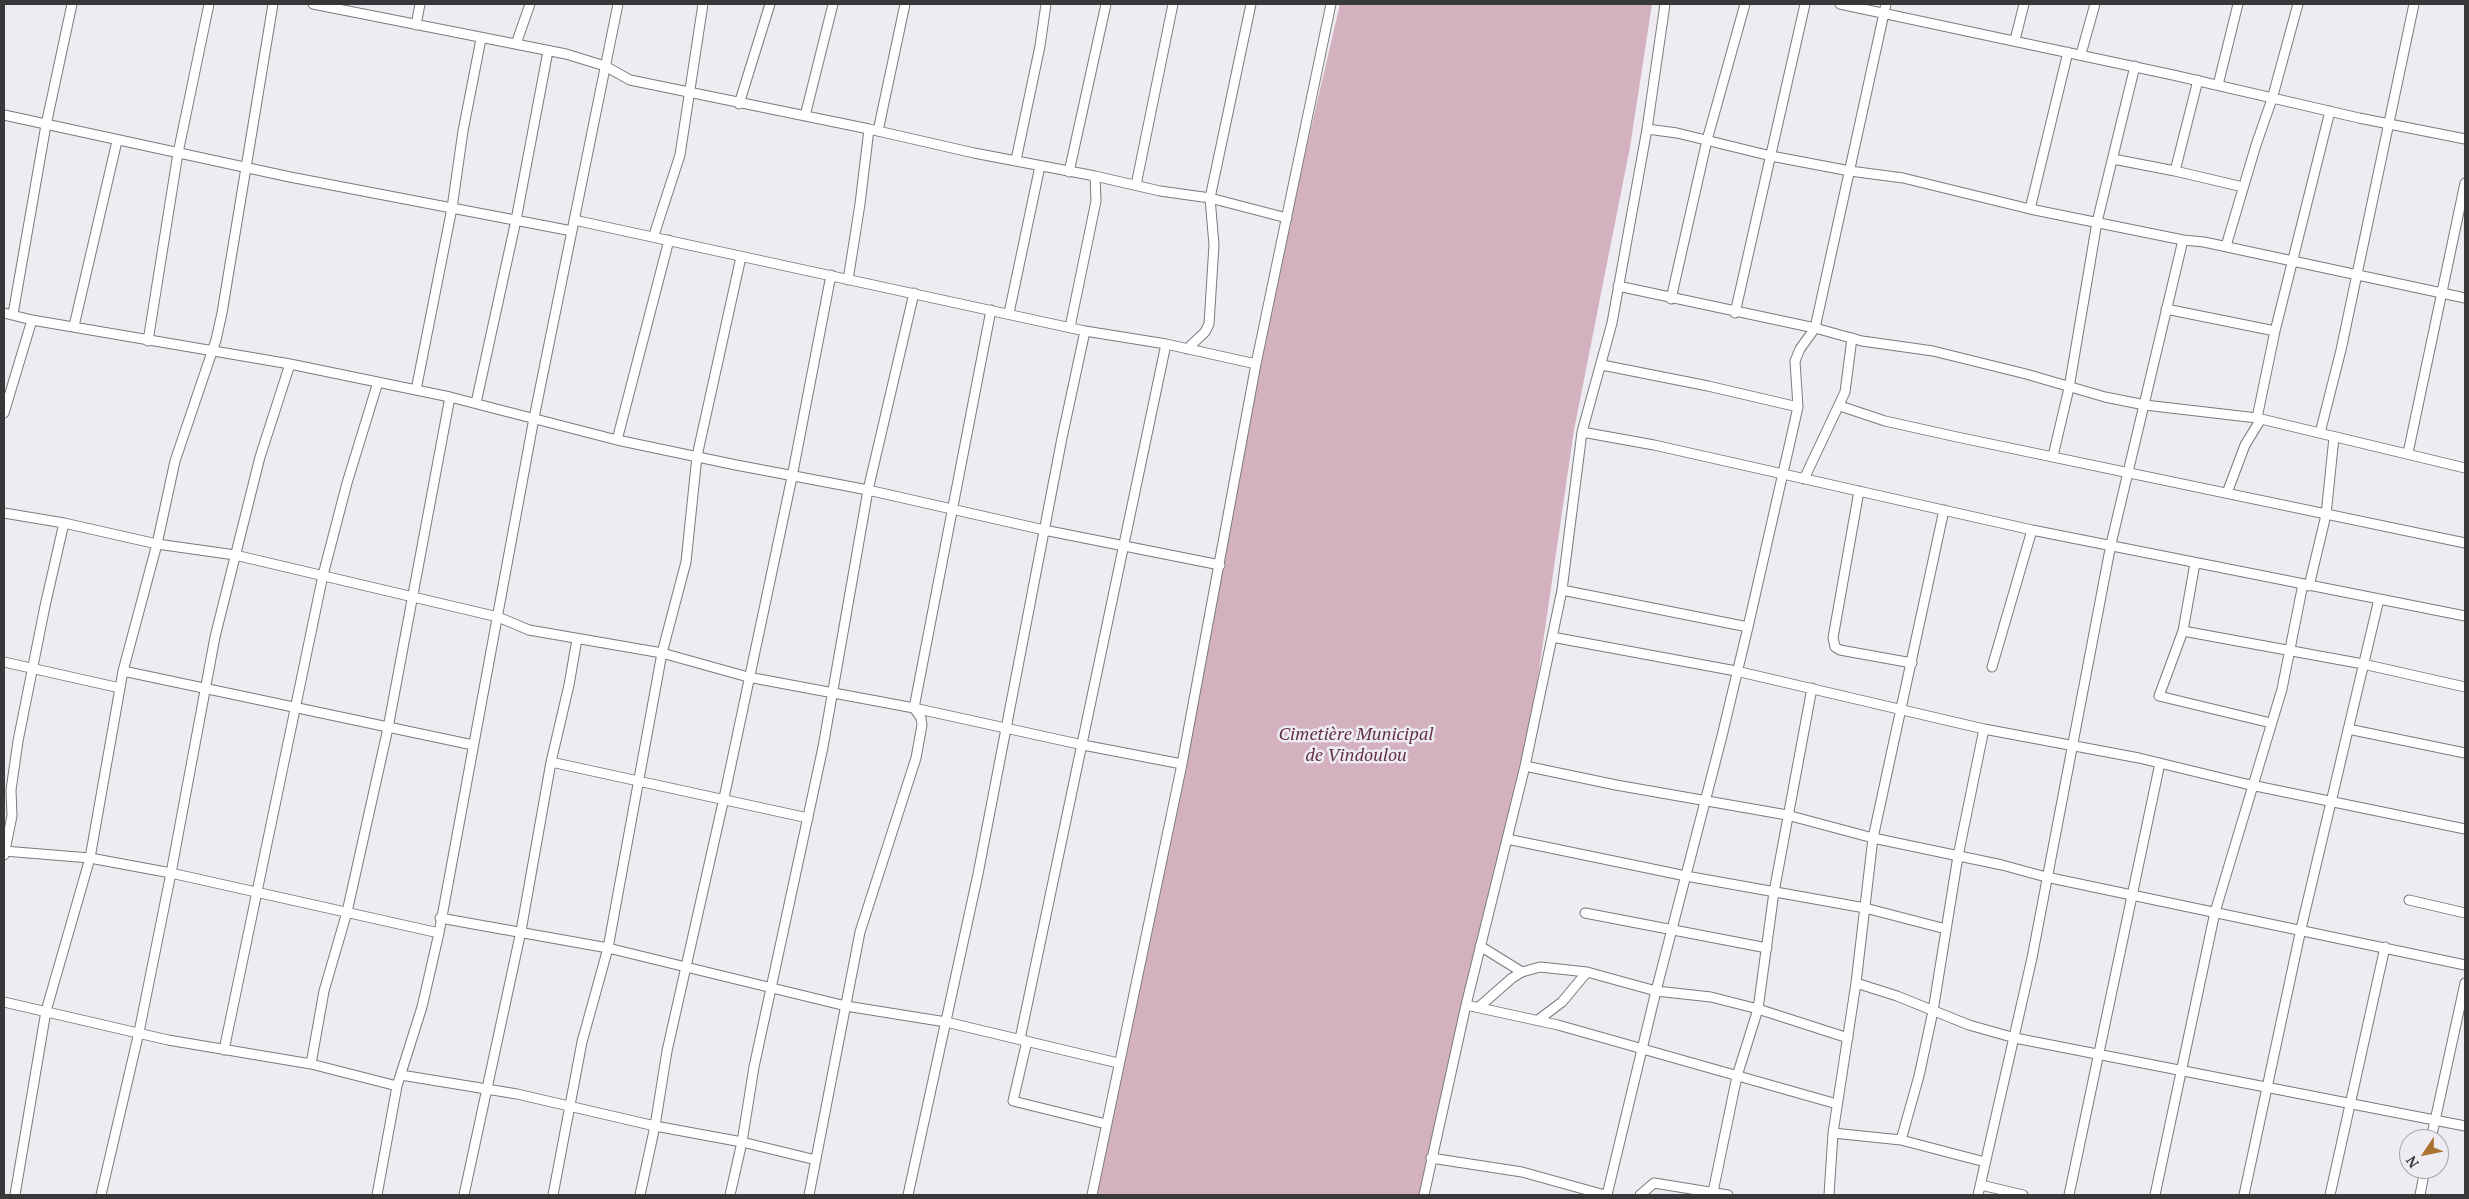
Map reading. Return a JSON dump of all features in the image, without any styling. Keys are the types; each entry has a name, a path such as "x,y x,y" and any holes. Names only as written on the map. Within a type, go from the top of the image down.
{"street":[{"path":"72,4 8,314 148,341 290,364 378,382 476,403 616,440 868,490 1044,530 1220,565"},
{"path":"148,341 178,154 209,4"},
{"path":"15,1195 46,1011 90,858 123,671 157,544 175,461 216,340 222,314 273,4"},
{"path":"313,4 340,7 481,39 548,51 605,66 630,80 739,104 869,129 1069,172 1210,198 1287,218"},
{"path":"416,25 420,4"},
{"path":"516,44 530,4"},
{"path":"377,1195 397,1086 422,1007 439,933 440,918 534,418 618,4"},
{"path":"654,235 680,155 703,4"},
{"path":"739,104 770,4"},
{"path":"805,116 833,4"},
{"path":"878,131 905,4"},
{"path":"1016,160 1040,46 1046,4"},
{"path":"1069,172 1106,4"},
{"path":"1136,185 1173,4"},
{"path":"1187,349 1205,332 1209,324 1214,245 1210,198 1251,4"},
{"path":"1092,1195 1118,1063 1182,764 1256,364 1331,4"},
{"path":"1424,1195 1466,1004 1525,766 1562,590 1582,432 1602,365 1618,286 1647,129 1665,4"},
{"path":"1671,299 1707,140 1745,4"},
{"path":"1734,312 1806,4"},
{"path":"1840,4 2081,54 2198,80 2272,99 2465,139"},
{"path":"1431,1158 1522,1172 1606,1195 1748,627 1784,474 1798,407 1795,361 1800,349 1815,328 1886,4"},
{"path":"2015,40 2024,4"},
{"path":"2081,54 2095,4"},
{"path":"2218,85 2238,4"},
{"path":"2226,246 2272,99 2298,4"},
{"path":"2320,433 2341,350 2414,4"},
{"path":"416,390 452,208 463,131 481,39"},
{"path":"476,403 516,220 548,51"},
{"path":"2030,209 2068,52"},
{"path":"2053,456 2069,388 2097,222 2135,66"},
{"path":"2175,170 2198,80"},
{"path":"2227,493 2245,445 2259,419 2275,331 2330,111"},
{"path":"4,115 178,154 572,230"},
{"path":"848,280 869,129"},
{"path":"1647,129 1678,133 1771,156 1931,184 2030,209 2183,240 2226,246 2465,298"},
{"path":"74,326 116,141"},
{"path":"2113,159 2175,170 2243,187"},
{"path":"1009,313 1040,166"},
{"path":"1070,328 1096,201 1096,176"},
{"path":"2408,453 2465,183"},
{"path":"574,220 654,235 741,257 1009,313 1070,328 1166,344 1256,364"},
{"path":"616,440 669,240"},
{"path":"1978,1195 2015,1038 2111,544 2183,240"},
{"path":"553,1195 582,1042 608,948 637,781 662,653 686,562 697,456 741,257"},
{"path":"640,1195 655,1126 667,1051 724,798 748,677 792,476 831,275"},
{"path":"1618,286 1671,299 1815,328 1852,338 1933,351 2018,371 2069,388 2145,405 2259,419 2465,468"},
{"path":"730,1195 742,1142 754,1067 822,747 868,490 914,293"},
{"path":"809,1195 860,932 916,758 922,718 914,708 991,310"},
{"path":"2166,310 2275,331"},
{"path":"4,413 32,320"},
{"path":"908,1195 978,874 1044,530 1085,331"},
{"path":"1804,479 1845,392 1852,338"},
{"path":"1106,1124 1013,1101 1123,545 1166,344"},
{"path":"101,1195 138,1032 171,873 205,688 234,555 260,457 290,364"},
{"path":"1602,365 1708,386 1798,407"},
{"path":"224,1050 324,575 347,482 378,382"},
{"path":"312,1064 324,991 347,912 388,728 450,397"},
{"path":"1840,406 1885,421 2465,543"},
{"path":"1582,432 1654,445 2032,530 2111,544 2196,563 2465,616"},
{"path":"2155,1195 2215,912 2271,724 2306,585 2326,515 2334,437"},
{"path":"1859,491 1833,638 1835,647 1840,650 1912,663"},
{"path":"1829,1195 1833,1133 1856,983 1873,838 1944,510"},
{"path":"4,513 64,523 157,544 234,555 498,617 530,630 662,653 748,677 914,708 1083,745 1182,764"},
{"path":"64,523 44,606 18,740 11,790 12,816 4,853 90,858 171,873 439,933"},
{"path":"1992,667 2032,530"},
{"path":"2196,563 2183,631 2159,696 2271,724"},
{"path":"1562,590 1748,627"},
{"path":"2244,1195 2301,929 2379,599"},
{"path":"2183,631 2363,664 2465,688"},
{"path":"1552,636 1736,671 1984,729 2160,763 2253,786 2332,800 2465,829"},
{"path":"464,1195 521,931 551,762 569,685 577,639"},
{"path":"4,662 120,688"},
{"path":"123,671 473,745"},
{"path":"1713,1192 1737,1076 1758,1009 1768,948 1774,892 1812,688"},
{"path":"1901,1140 1919,1076 1933,1011 1958,856 1984,729"},
{"path":"2348,729 2465,753"},
{"path":"551,762 724,798 808,818"},
{"path":"2069,1195 2097,1054 2160,763"},
{"path":"1525,766 1616,785 1787,815 1873,838 2002,865 2046,877 2301,929 2465,965"},
{"path":"1507,838 1686,876 1865,908 1946,929"},
{"path":"2409,900 2465,913"},
{"path":"1585,913 1671,931 1768,948"},
{"path":"440,918 608,948 846,1006 946,1022 1118,1063"},
{"path":"1480,946 1522,972"},
{"path":"2330,1195 2352,1103 2385,947"},
{"path":"1480,1006 1522,972 1540,967 1587,972 1656,991 1712,997 1758,1009 1848,1038"},
{"path":"1538,1020 1562,1002 1587,972"},
{"path":"1856,983 2015,1038 2465,1126"},
{"path":"2433,1129 2465,983"},
{"path":"4,1002 168,1040 312,1064 397,1086"},
{"path":"1466,1004 1538,1020 1837,1104"},
{"path":"401,1075 517,1094 655,1126 742,1142 816,1160"},
{"path":"1833,1133 1901,1140 1986,1162"},
{"path":"2420,1195 2423,1179"},
{"path":"1640,1195 1654,1183 1728,1195"},
{"path":"1981,1185 2023,1195"}],"green space":[{"name":"Cimetière Municipal de Vindoulou","path":"1340,4 1652,4 1630,147 1574,430 1525,766 1425,1195 1097,1195 1127,1022 1200,669 1256,364"}]}
